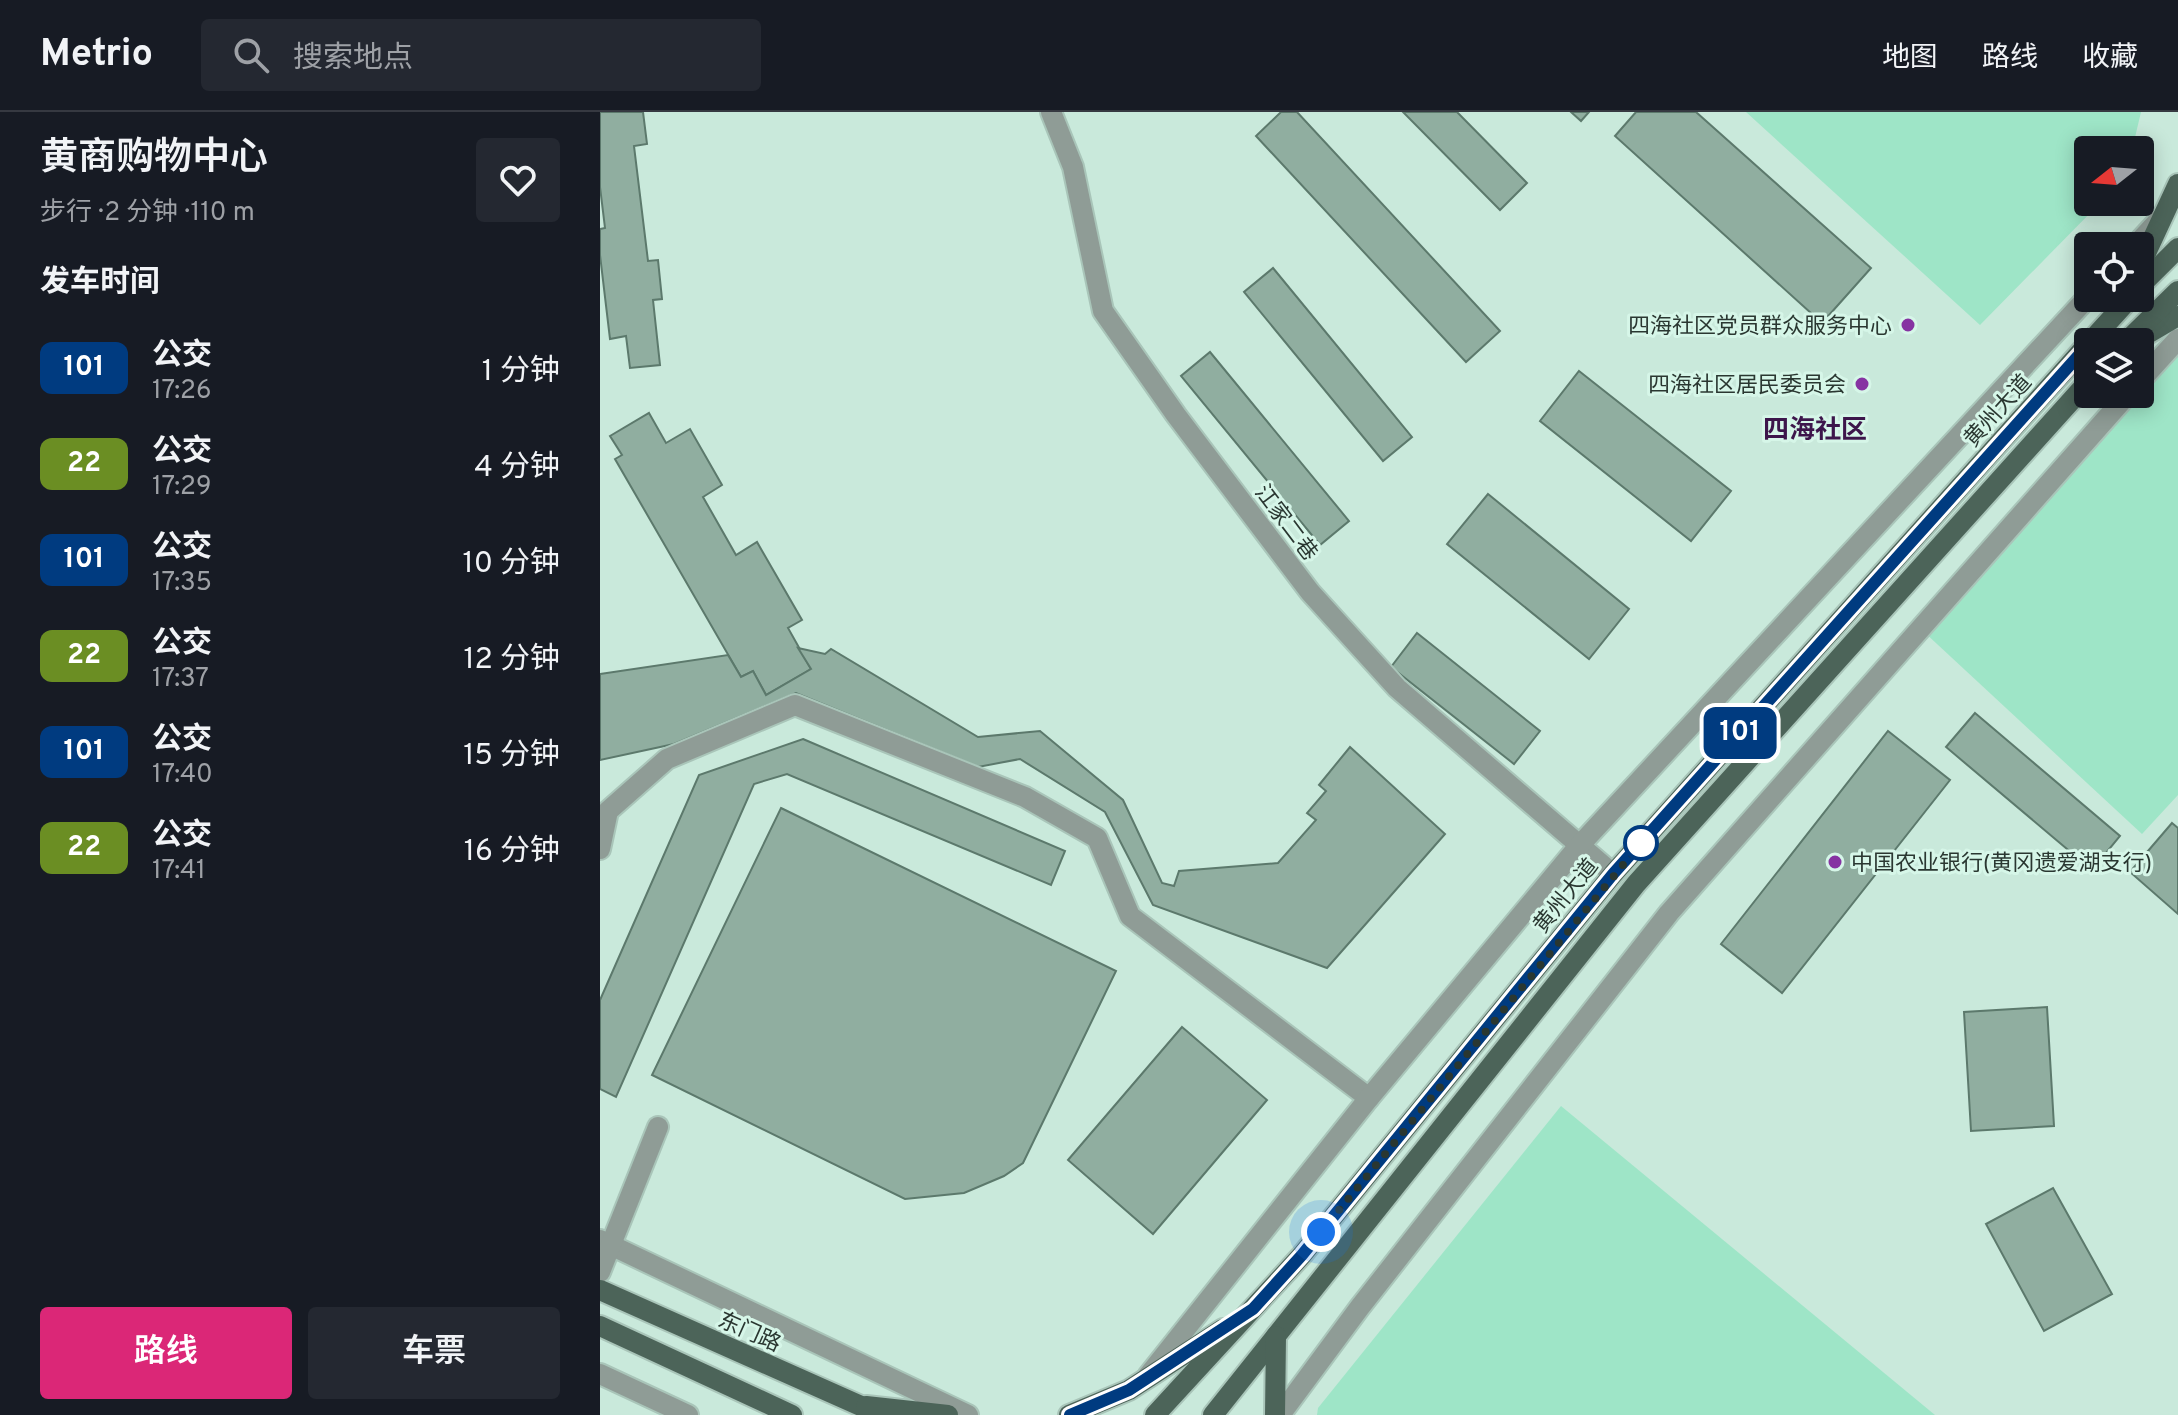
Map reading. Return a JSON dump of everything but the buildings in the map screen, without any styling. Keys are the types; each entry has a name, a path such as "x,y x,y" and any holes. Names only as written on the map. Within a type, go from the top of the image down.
{"main road":[{"path":"2154,237 2178,184"},
{"path":"2154,272 2178,248"},
{"path":"2140,328 2178,291"},
{"name":"黄州大道","path":"2103,328 2117,312"},
{"path":"2154,330 2178,316"},
{"name":"黄州大道","path":"1155,1415 1302,1255 1613,874 2074,360"},
{"path":"1213,1415 1636,884 2074,398"},
{"name":"东门路","path":"600,1290 881,1415"},
{"path":"1069,1415 1144,1380 1253,1309"},
{"path":"600,1326 792,1415"},
{"path":"1276,1336 1278,1415"},
{"path":"858,1405 948,1415"}],"street":[{"name":"江家二巷","path":"1051,112 1073,167 1103,311 1176,415 1310,592 1397,688 1613,874"},
{"path":"2148,232 2167,211"},
{"path":"1144,1380 1369,1098 1578,847 2074,312"},
{"path":"2154,366 2178,339"},
{"path":"1278,1415 1669,913 2116,408"},
{"path":"600,849 608,811 667,759 795,705 1025,797 1097,838 1130,916 1369,1098"},
{"path":"600,1272 605,1243 658,1127"},
{"path":"605,1243 968,1415"},
{"path":"600,1374 688,1415"}],"green space":[{"path":"1746,112 2141,112 2135,136 2074,136 2074,216 2087,216 1980,325"},
{"path":"2178,354 2178,795 2142,834 1923,631 2128,408 2154,408 2154,380"},
{"path":"1561,1106 1935,1415 1317,1415 1318,1408"}],"bus line":[{"name":"101","path":"1070,1415 1129,1390 1253,1309 1302,1255 1613,874 2074,361"}],"place":[{"name":"四海社区党员群众服务中心","path":"1908,325"},
{"name":"四海社区居民委员会","path":"1862,384"},
{"name":"中国农业银行(黄冈遗爱湖支行)","path":"1835,862"}],"district":[{"name":"四海社区","path":"1815,429"}],"route":[{"path":"1321,1232 1641,843"}]}
